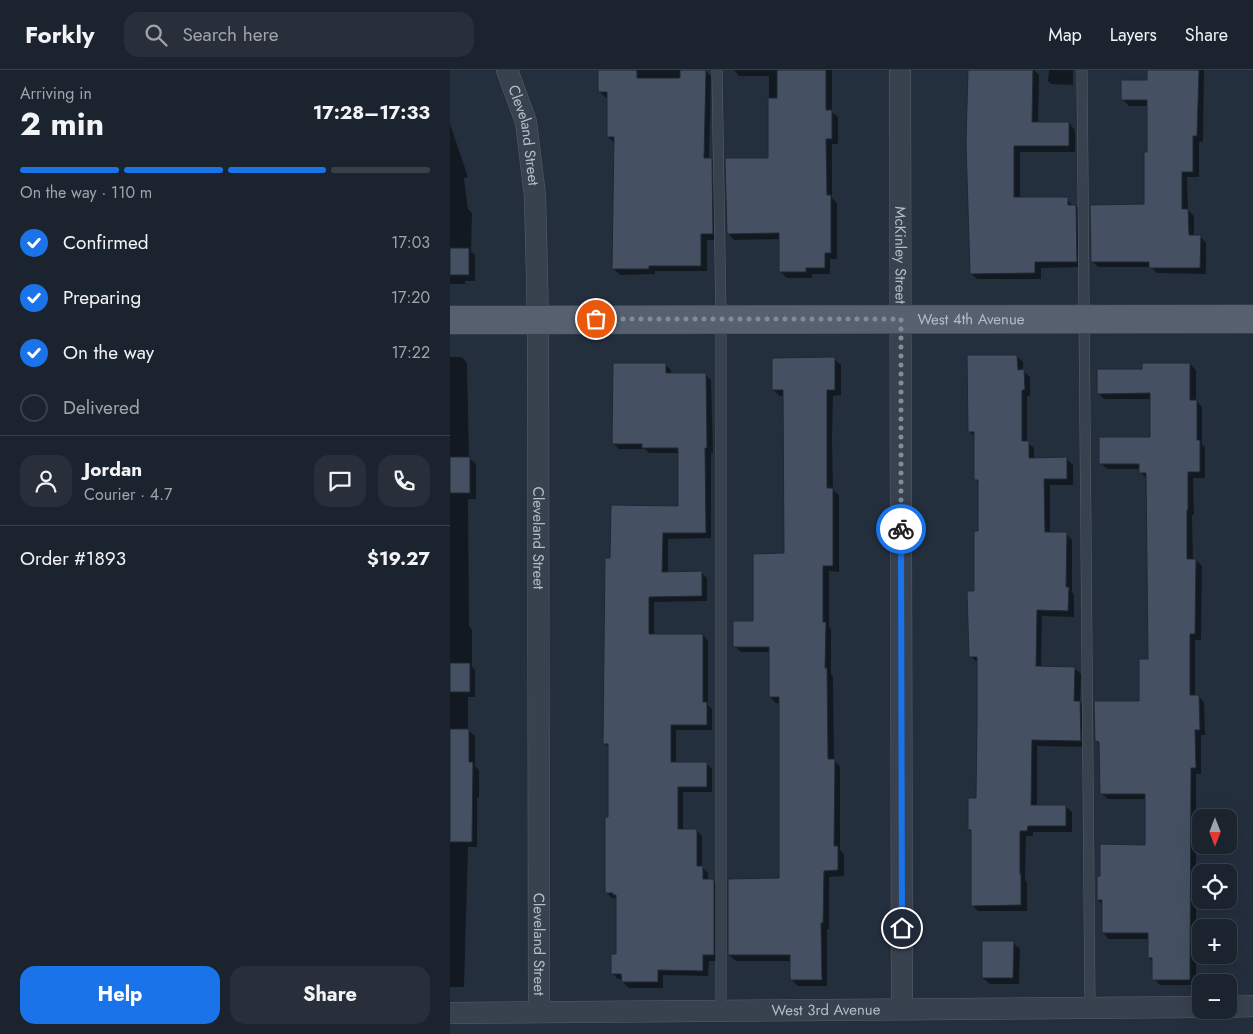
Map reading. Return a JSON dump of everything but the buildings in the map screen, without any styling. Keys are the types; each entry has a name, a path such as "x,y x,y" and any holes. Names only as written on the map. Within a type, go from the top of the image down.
{"main road":[{"name":"West 4th Avenue","path":"450,320 1253,319"}],"street":[{"name":"Cleveland Street","path":"507,70 526,122 535,196 538,320 539,1012"},
{"name":"McKinley Street","path":"900,70 902,1009"},
{"path":"1237,1007 1253,1006"},
{"name":"West 3rd Avenue","path":"450,1013 1192,1007"}],"lane":[{"path":"717,70 721,319 721,1011"},
{"path":"1082,70 1090,1008"}],"way so far":[{"path":"596,319 901,319 901,529"}],"route":[{"path":"901,529 902,928"}]}
